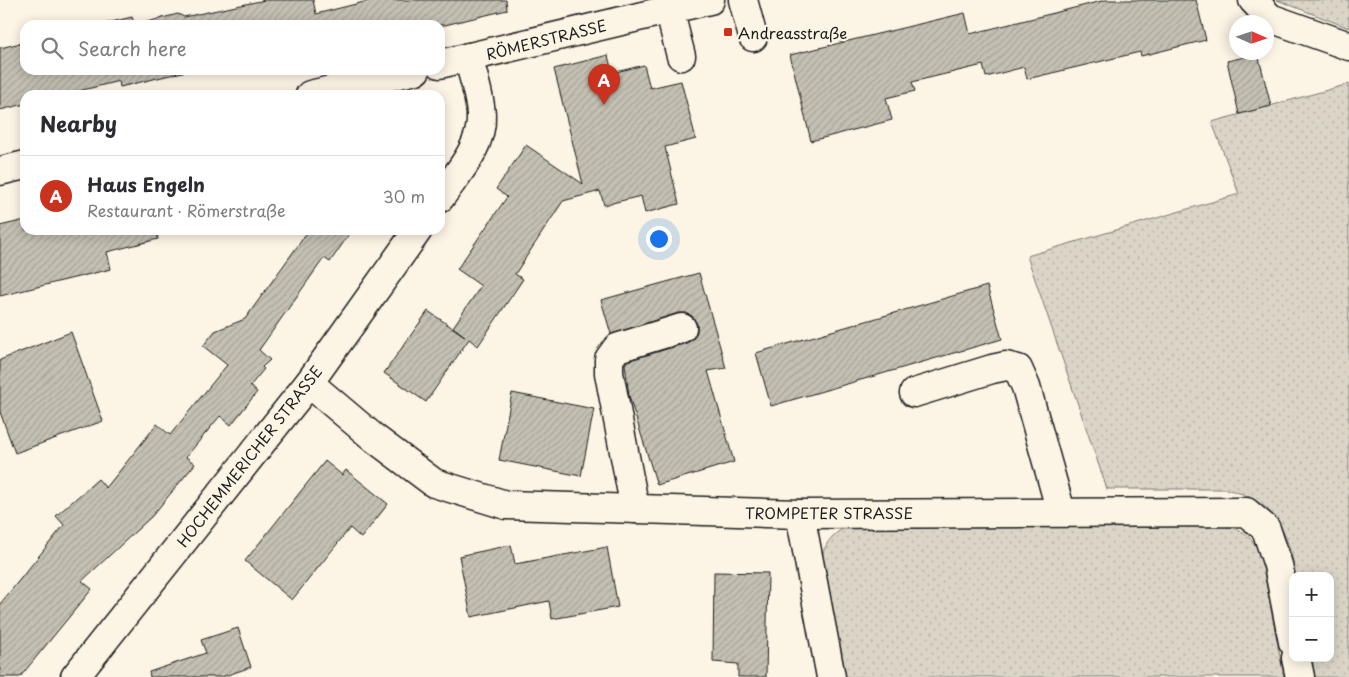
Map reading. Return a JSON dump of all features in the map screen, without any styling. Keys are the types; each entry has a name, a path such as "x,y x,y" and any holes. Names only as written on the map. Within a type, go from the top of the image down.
{"street":[{"name":"RÖMERSTRASSE","path":"445,63 710,0"},
{"path":"743,0 753,38"},
{"path":"1253,0 1270,18 1349,46"},
{"path":"669,9 681,56"},
{"path":"445,191 472,151 479,134 480,104 468,58"},
{"path":"331,90 395,75"},
{"path":"0,171 20,166"},
{"name":"HOCHEMMERICHER STRASSE","path":"75,677 309,383 414,235"},
{"path":"635,509 608,373 609,359 617,348 682,328"},
{"path":"914,393 992,369 1006,366 1018,369 1026,387 1061,512"},
{"name":"TROMPETER STRASSE","path":"309,383 374,438 434,483 506,506 800,514 1246,512 1266,528 1278,565 1289,621"},
{"path":"800,514 831,677"},
{"path":"1297,662 1300,677"}],"shaded area":[{"path":"1277,0 1349,0 1349,28"},
{"path":"1349,84 1349,677 1315,677 1313,662 1334,662 1334,572 1295,572 1283,531 1267,509 1242,494 1225,489 1107,489 1027,256 1239,194 1212,122"},
{"path":"851,524 1219,525 1239,530 1251,540 1260,552 1284,677 844,677 821,563 824,549 830,539"}],"building":[{"path":"265,0 313,0 316,14 372,0 506,0 507,10 445,25 445,20 155,20 178,14 184,17"},
{"path":"1106,0 1196,0 1206,40 1141,56 1140,52 1027,79 1024,67 986,77 983,65 912,82 915,91 886,98 892,120 811,141 790,55 965,13 970,34"},
{"path":"132,17 133,20 120,20"},
{"path":"20,43 20,75 170,75 120,87 119,81 83,90 20,90 20,105 0,110 0,48"},
{"path":"608,55 612,73 644,65 650,88 681,81 696,139 665,147 679,204 645,213 641,196 604,205 600,191 563,201 515,274 523,279 478,346 469,339 426,402 384,373 428,311 466,337 453,327 481,286 457,269 507,197 496,189 526,145 583,184 554,69"},
{"path":"1260,60 1271,106 1239,114 1227,61"},
{"path":"20,221 20,235 158,235 158,239 107,252 111,269 0,296 0,226"},
{"path":"305,235 349,235 330,262 324,258 259,350 270,360 262,367 264,369 250,386 257,392 231,425 220,416 186,457 195,464 152,516 82,581 92,589 20,677 0,677 0,604 64,525 56,516 98,479 106,488 157,424 170,435 227,365 203,346 215,331 245,319"},
{"path":"699,273 726,368 708,371 734,462 657,485 629,396 625,364 627,361 687,343 693,339 697,332 697,324 692,316 686,313 678,313 611,334 601,300"},
{"path":"987,286 1002,339 771,406 756,353"},
{"path":"71,332 103,421 15,453 0,412 0,360"},
{"path":"512,393 594,409 581,476 499,460"},
{"path":"325,461 342,475 346,470 388,504 361,538 350,528 292,600 245,561"},
{"path":"511,545 515,564 607,547 618,607 552,619 549,601 471,617 459,556"},
{"path":"714,572 768,573 766,677 738,677 738,664 713,662"},
{"path":"238,628 251,667 222,677 150,677 149,672 206,653 201,640"}],"place":[{"name":"Andreasstraße","path":"728,32"},
{"name":"Haus Engeln","path":"604,105"}]}
